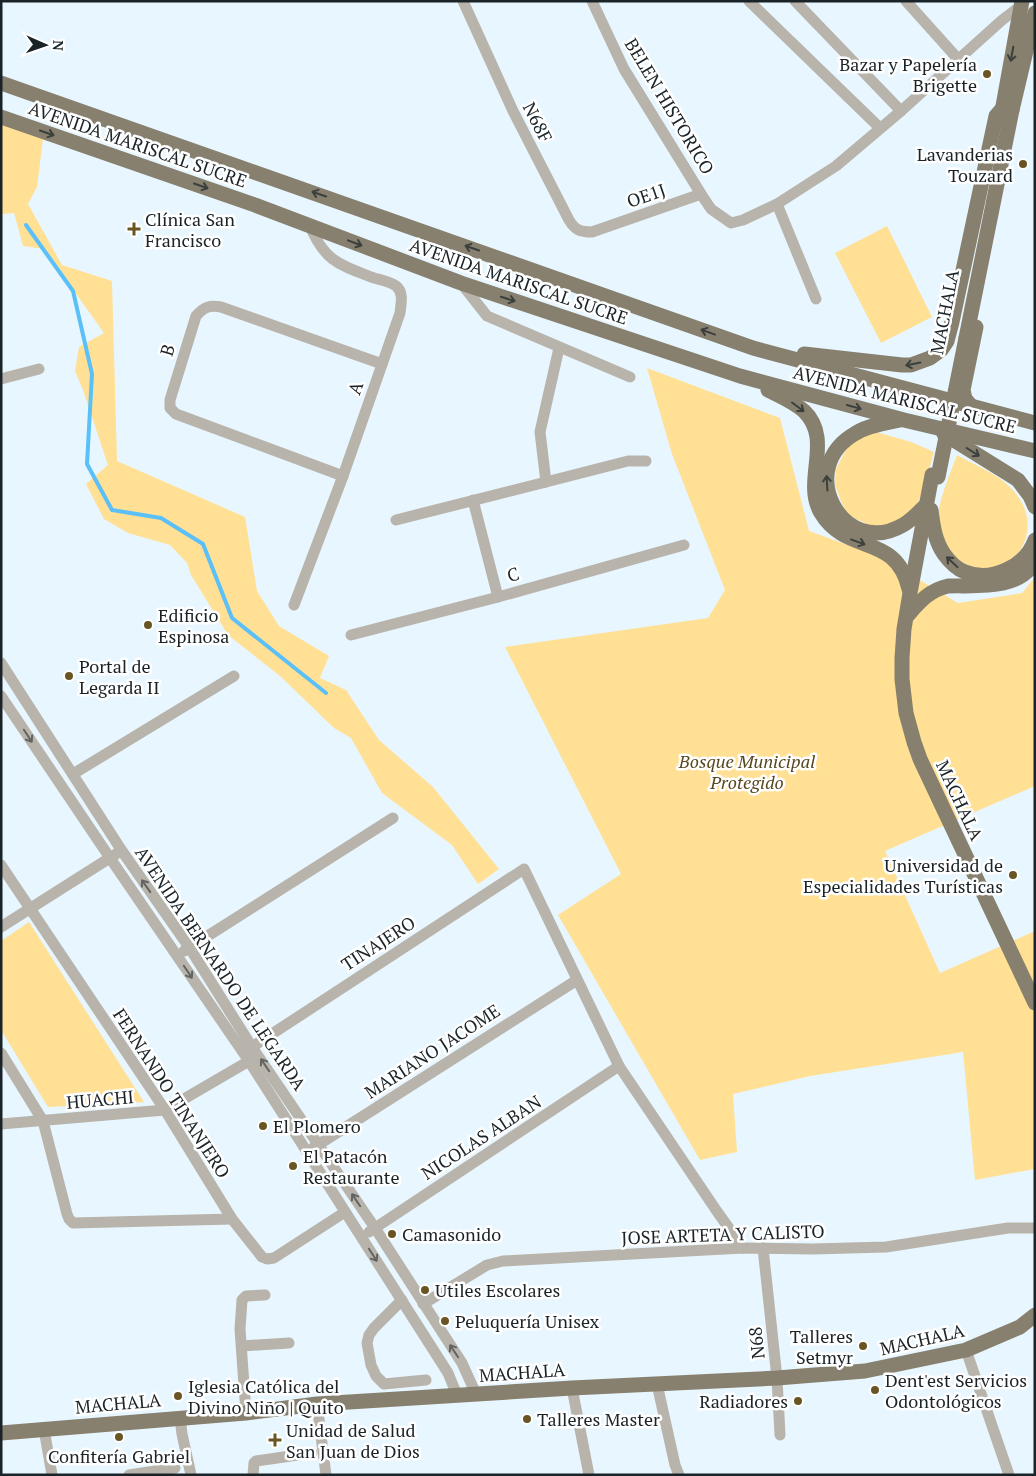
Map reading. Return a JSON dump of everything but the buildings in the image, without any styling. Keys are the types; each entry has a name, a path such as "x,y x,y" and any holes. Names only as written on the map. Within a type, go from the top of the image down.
{"main road":[{"name":"MACHALA","path":"962,338 999,178 1020,2"},
{"name":"MACHALA","path":"1035,13 1008,109 910,593 902,678 906,714 914,742 1035,1003"},
{"name":"AVENIDA MARISCAL SUCRE","path":"1,83 754,348 1035,423"},
{"path":"754,348 902,366 920,363 941,350 947,341 952,322 994,123 998,112 1008,109"},
{"name":"AVENIDA MARISCAL SUCRE","path":"1,117 255,205 461,283 740,376 904,420 1035,452"},
{"path":"972,407 966,399 964,390 998,219 999,178"},
{"path":"740,376 793,403 805,412 815,429 818,444 814,485 820,512 838,532 850,539 881,550 892,557 906,575 910,593"},
{"path":"904,420 856,432 836,450 828,466 826,476 831,503 842,518 858,528 876,532 902,526 928,508 936,538 944,554 964,572 984,575 1003,572 1019,563 1032,547 1035,540"},
{"path":"932,427 1018,480 1025,487 1035,507"},
{"name":"MACHALA","path":"906,622 928,508"},
{"path":"906,622 921,600 932,591 948,586 1008,582 1029,571 1035,562"},
{"name":"MACHALA","path":"1,1433 317,1404 572,1388 777,1378 866,1371 966,1350 1020,1327 1035,1315"}],"street":[{"name":"N68F","path":"463,1 513,112 569,220 577,230 582,232 592,232 602,228"},
{"name":"BELEN HISTORICO","path":"592,1 624,69 710,209 731,223 743,220 777,204"},
{"path":"748,1 880,128"},
{"path":"795,1 901,110"},
{"path":"906,1 958,59"},
{"path":"816,299 777,204 836,166 1001,21 1020,2"},
{"name":"OE1J","path":"602,228 701,194"},
{"name":"A","path":"294,605 343,476 400,312 401,292 396,286 355,271 333,260 317,244 310,226"},
{"path":"461,283 487,316 630,377"},
{"name":"B","path":"343,476 176,414 170,408 170,400 196,316 203,308 212,305 222,307 382,364"},
{"path":"546,482 540,432 559,348"},
{"path":"1,378 39,369"},
{"path":"396,520 628,461 646,462"},
{"path":"473,500 498,596"},
{"name":"C","path":"351,635 684,545"},
{"name":"AVENIDA BERNARDO DE LEGARDA","path":"1,663 122,851 189,947 252,1047 375,1228 422,1304 462,1363 476,1394"},
{"path":"73,774 234,676"},
{"name":"AVENIDA BERNARDO DE LEGARDA","path":"1,696 249,1061 448,1373 457,1395"},
{"path":"177,955 393,818"},
{"path":"1,927 122,851"},
{"name":"FERNANDO TINANJERO","path":"1,865 165,1110 232,1219 262,1257 267,1259 274,1258 345,1212"},
{"name":"TINAJERO","path":"252,1047 524,869 577,980"},
{"path":"577,980 619,1066 743,1248"},
{"name":"MARIANO JACOME","path":"307,1152 577,980"},
{"path":"1,1053 43,1121 67,1214 74,1223 232,1219"},
{"name":"HUACHI","path":"1,1124 165,1110 249,1061"},
{"name":"NICOLAS ALBAN","path":"362,1238 619,1066"},
{"name":"JOSE ARTETA Y CALISTO","path":"422,1304 487,1265 503,1261 743,1248 886,1247 1008,1228 1035,1228"},
{"name":"N68","path":"763,1248 777,1378 780,1435"},
{"path":"246,1412 240,1329 242,1300 246,1296 265,1295"},
{"path":"402,1300 394,1306 369,1335 367,1350 371,1366 384,1384 426,1380"},
{"path":"242,1346 289,1343"},
{"path":"966,1350 1009,1475"},
{"path":"657,1384 675,1465 679,1475"},
{"path":"572,1388 588,1475"},
{"path":"317,1404 326,1475"},
{"path":"180,1417 191,1475"},
{"path":"44,1429 52,1475"},
{"path":"253,1475 254,1463 256,1461 312,1453"},
{"path":"129,1475 147,1474 175,1468"}],"green space":[{"path":"1,119 44,131 37,187 28,204 62,265 112,281 117,461 245,517 257,591 279,626 329,656 320,678 346,690 379,740 433,787 499,869 478,884 452,845 382,793 351,738 334,728 280,676 228,635 191,575 187,563 170,545 128,533 104,519 86,484 108,465 75,371 79,347 104,333 44,249 23,246 14,213 1,214"},
{"path":"887,226 932,317 881,343 835,253"},
{"name":"Bosque Municipal Protegido","path":"647,368 780,418 809,531 881,557 958,603 1022,593 1035,577 1035,786 885,851 940,973 1035,931 1035,1169 975,1180 963,1052 810,1076 733,1094 737,1152 700,1160 558,915 621,874 505,647 708,618 725,590 672,454"},
{"path":"876,432 911,442 934,452 916,508 908,517 885,527 869,525 846,512 835,485 836,469 851,440"},
{"path":"957,455 993,474 1006,484 1012,489 1025,510 1028,525 1025,541 1014,559 1001,567 984,569 967,565 952,556 943,545 938,525 939,510"},
{"path":"29,922 144,1102 48,1107 1,1030 1,941"}],"waterway":[{"path":"26,225 73,291 92,374 87,464 112,510 161,518 203,544 232,618 326,693"}],"place":[{"name":"Bazar y Papelería Brigette","path":"987,74"},
{"name":"Lavanderias Touzard","path":"1023,164"},
{"name":"Clínica San Francisco","path":"134,229"},
{"name":"Edificio Espinosa","path":"148,625"},
{"name":"Portal de Legarda II","path":"69,676"},
{"name":"Universidad de Especialidades Turísticas","path":"1013,875"},
{"name":"El Plomero","path":"263,1126"},
{"name":"El Patacón Restaurante","path":"293,1166"},
{"name":"Camasonido","path":"392,1234"},
{"name":"Utiles Escolares","path":"425,1290"},
{"name":"Peluquería Unisex","path":"445,1321"},
{"name":"Talleres Setmyr","path":"863,1346"},
{"name":"Dent'est Servicios Odontológicos","path":"875,1390"},
{"name":"Iglesia Católica del Divino Niño | Quito","path":"178,1396"},
{"name":"Radiadores","path":"798,1401"},
{"name":"Talleres Master","path":"527,1419"},
{"name":"Confitería Gabriel","path":"119,1437"},
{"name":"Unidad de Salud San Juan de Dios","path":"275,1440"}]}
